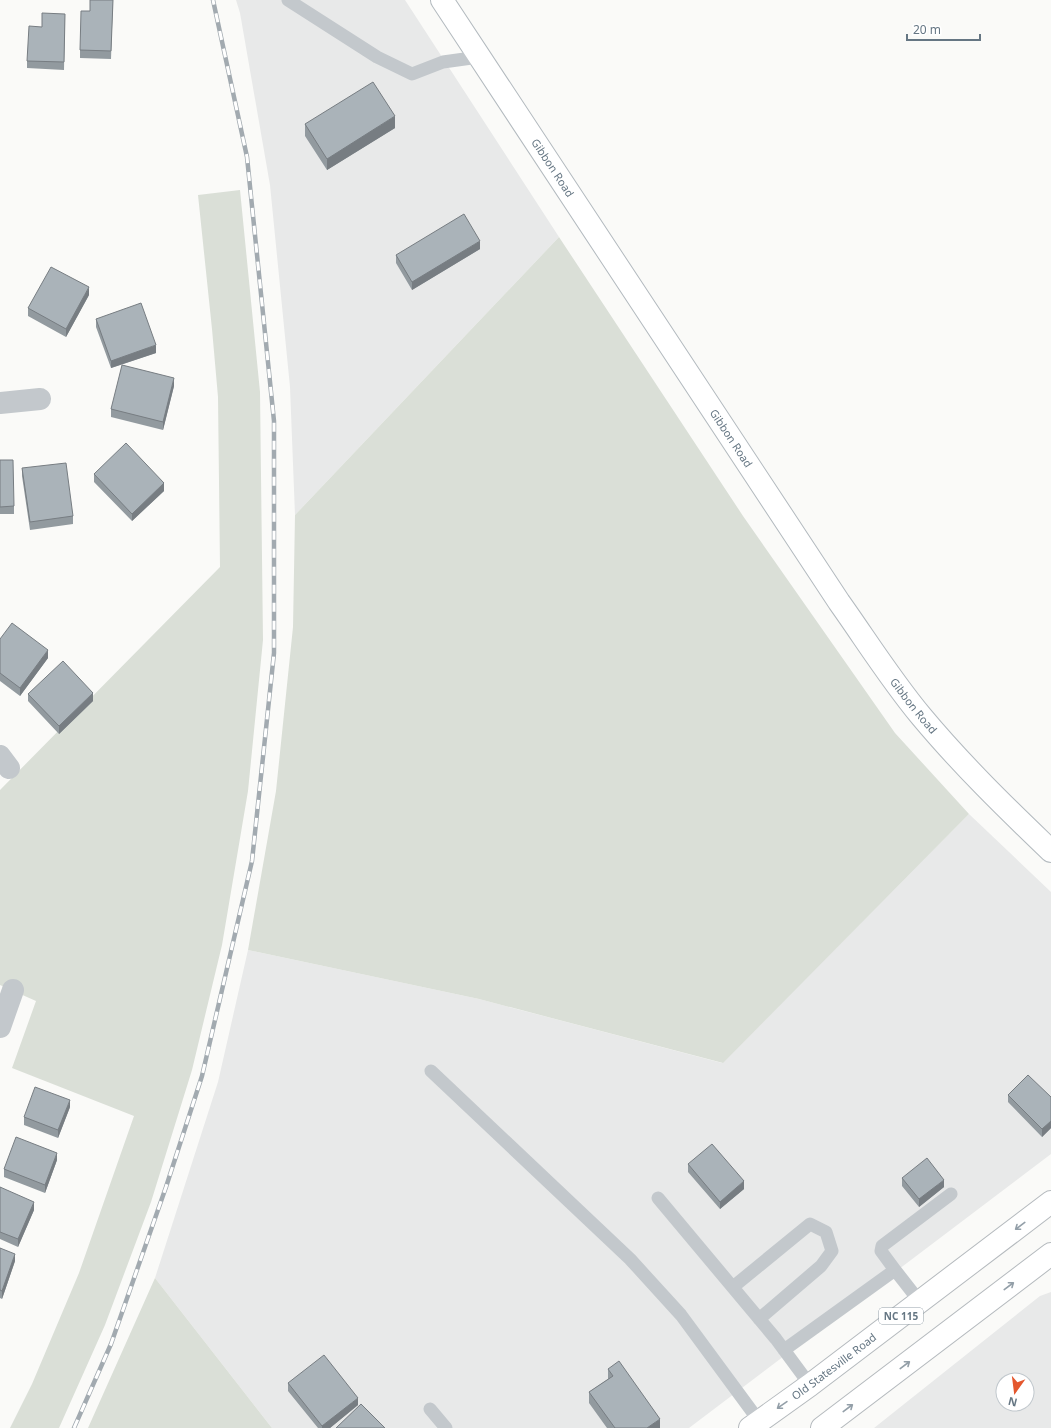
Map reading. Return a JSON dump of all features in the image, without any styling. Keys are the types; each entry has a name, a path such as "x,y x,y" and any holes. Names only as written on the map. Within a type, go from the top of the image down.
{"main road":[{"name":"Gibbon Road","path":"442,0 834,596 920,715 984,787 1051,851"},
{"name":"Old Statesville Road","path":"754,1424 810,1385 1051,1202"},
{"path":"822,1428 1051,1254"}],"street":[{"path":"0,403 40,399"},
{"path":"0,1027 13,990"}],"lane":[{"path":"288,0 377,57 412,74 443,62 479,57"},
{"path":"431,1071 630,1259 681,1315 754,1424"},
{"path":"920,1302 881,1251 882,1246 951,1194"},
{"path":"658,1198 733,1287 810,1385"},
{"path":"733,1287 810,1224 826,1232 832,1251 820,1266 759,1319"},
{"path":"784,1350 895,1270"},
{"path":"430,1410 446,1428"}],"shaded area":[{"path":"236,0 405,0 559,237 295,515 290,387 270,185 240,13"},
{"path":"240,190 260,392 263,640 248,791 222,945 192,1070 151,1202 105,1325 59,1428 10,1428 32,1384 79,1273 134,1116 12,1068 36,1001 0,985 0,790 220,567 218,397 198,195"},
{"path":"559,237 743,516 895,733 969,814 723,1063 479,999 248,950 276,791 293,627 295,515"},
{"path":"969,814 1051,892 1051,1154 689,1428 272,1428 155,1278 218,1082 248,950 479,999 722,1063"},
{"path":"155,1278 272,1428 88,1428"},
{"path":"1051,1292 1051,1428 874,1428 1040,1296"}],"building":[{"path":"90,0 113,0 111,51 80,50 81,11 90,11"},
{"path":"42,13 65,14 64,62 27,61 29,26 42,27"},
{"path":"373,82 395,116 327,159 305,124"},
{"path":"464,214 480,241 412,282 396,255"},
{"path":"51,267 89,287 66,329 28,308"},
{"path":"141,303 156,345 111,361 96,319"},
{"path":"122,365 174,378 163,422 111,409"},
{"path":"126,443 164,483 132,514 94,474"},
{"path":"0,460 13,460 14,506 0,507"},
{"path":"66,463 73,516 30,522 22,468"},
{"path":"12,623 48,650 20,688 0,673 0,639"},
{"path":"63,661 93,693 59,726 28,694"},
{"path":"1028,1075 1051,1097 1051,1121 1042,1129 1008,1095"},
{"path":"35,1087 70,1100 58,1130 24,1117"},
{"path":"16,1137 57,1153 45,1185 4,1169"},
{"path":"712,1144 744,1181 720,1202 688,1164"},
{"path":"927,1158 944,1180 919,1199 902,1178"},
{"path":"0,1187 34,1202 18,1239 0,1232"},
{"path":"0,1248 15,1254 2,1291 0,1290"},
{"path":"324,1355 358,1398 322,1426 288,1383"},
{"path":"619,1361 660,1419 647,1428 615,1428 589,1392 613,1376 608,1369"},
{"path":"361,1404 385,1428 336,1428"}],"railway":[{"path":"74,1428 111,1344 166,1187 202,1076 252,861 274,653 274,421 247,157 213,0"}]}
